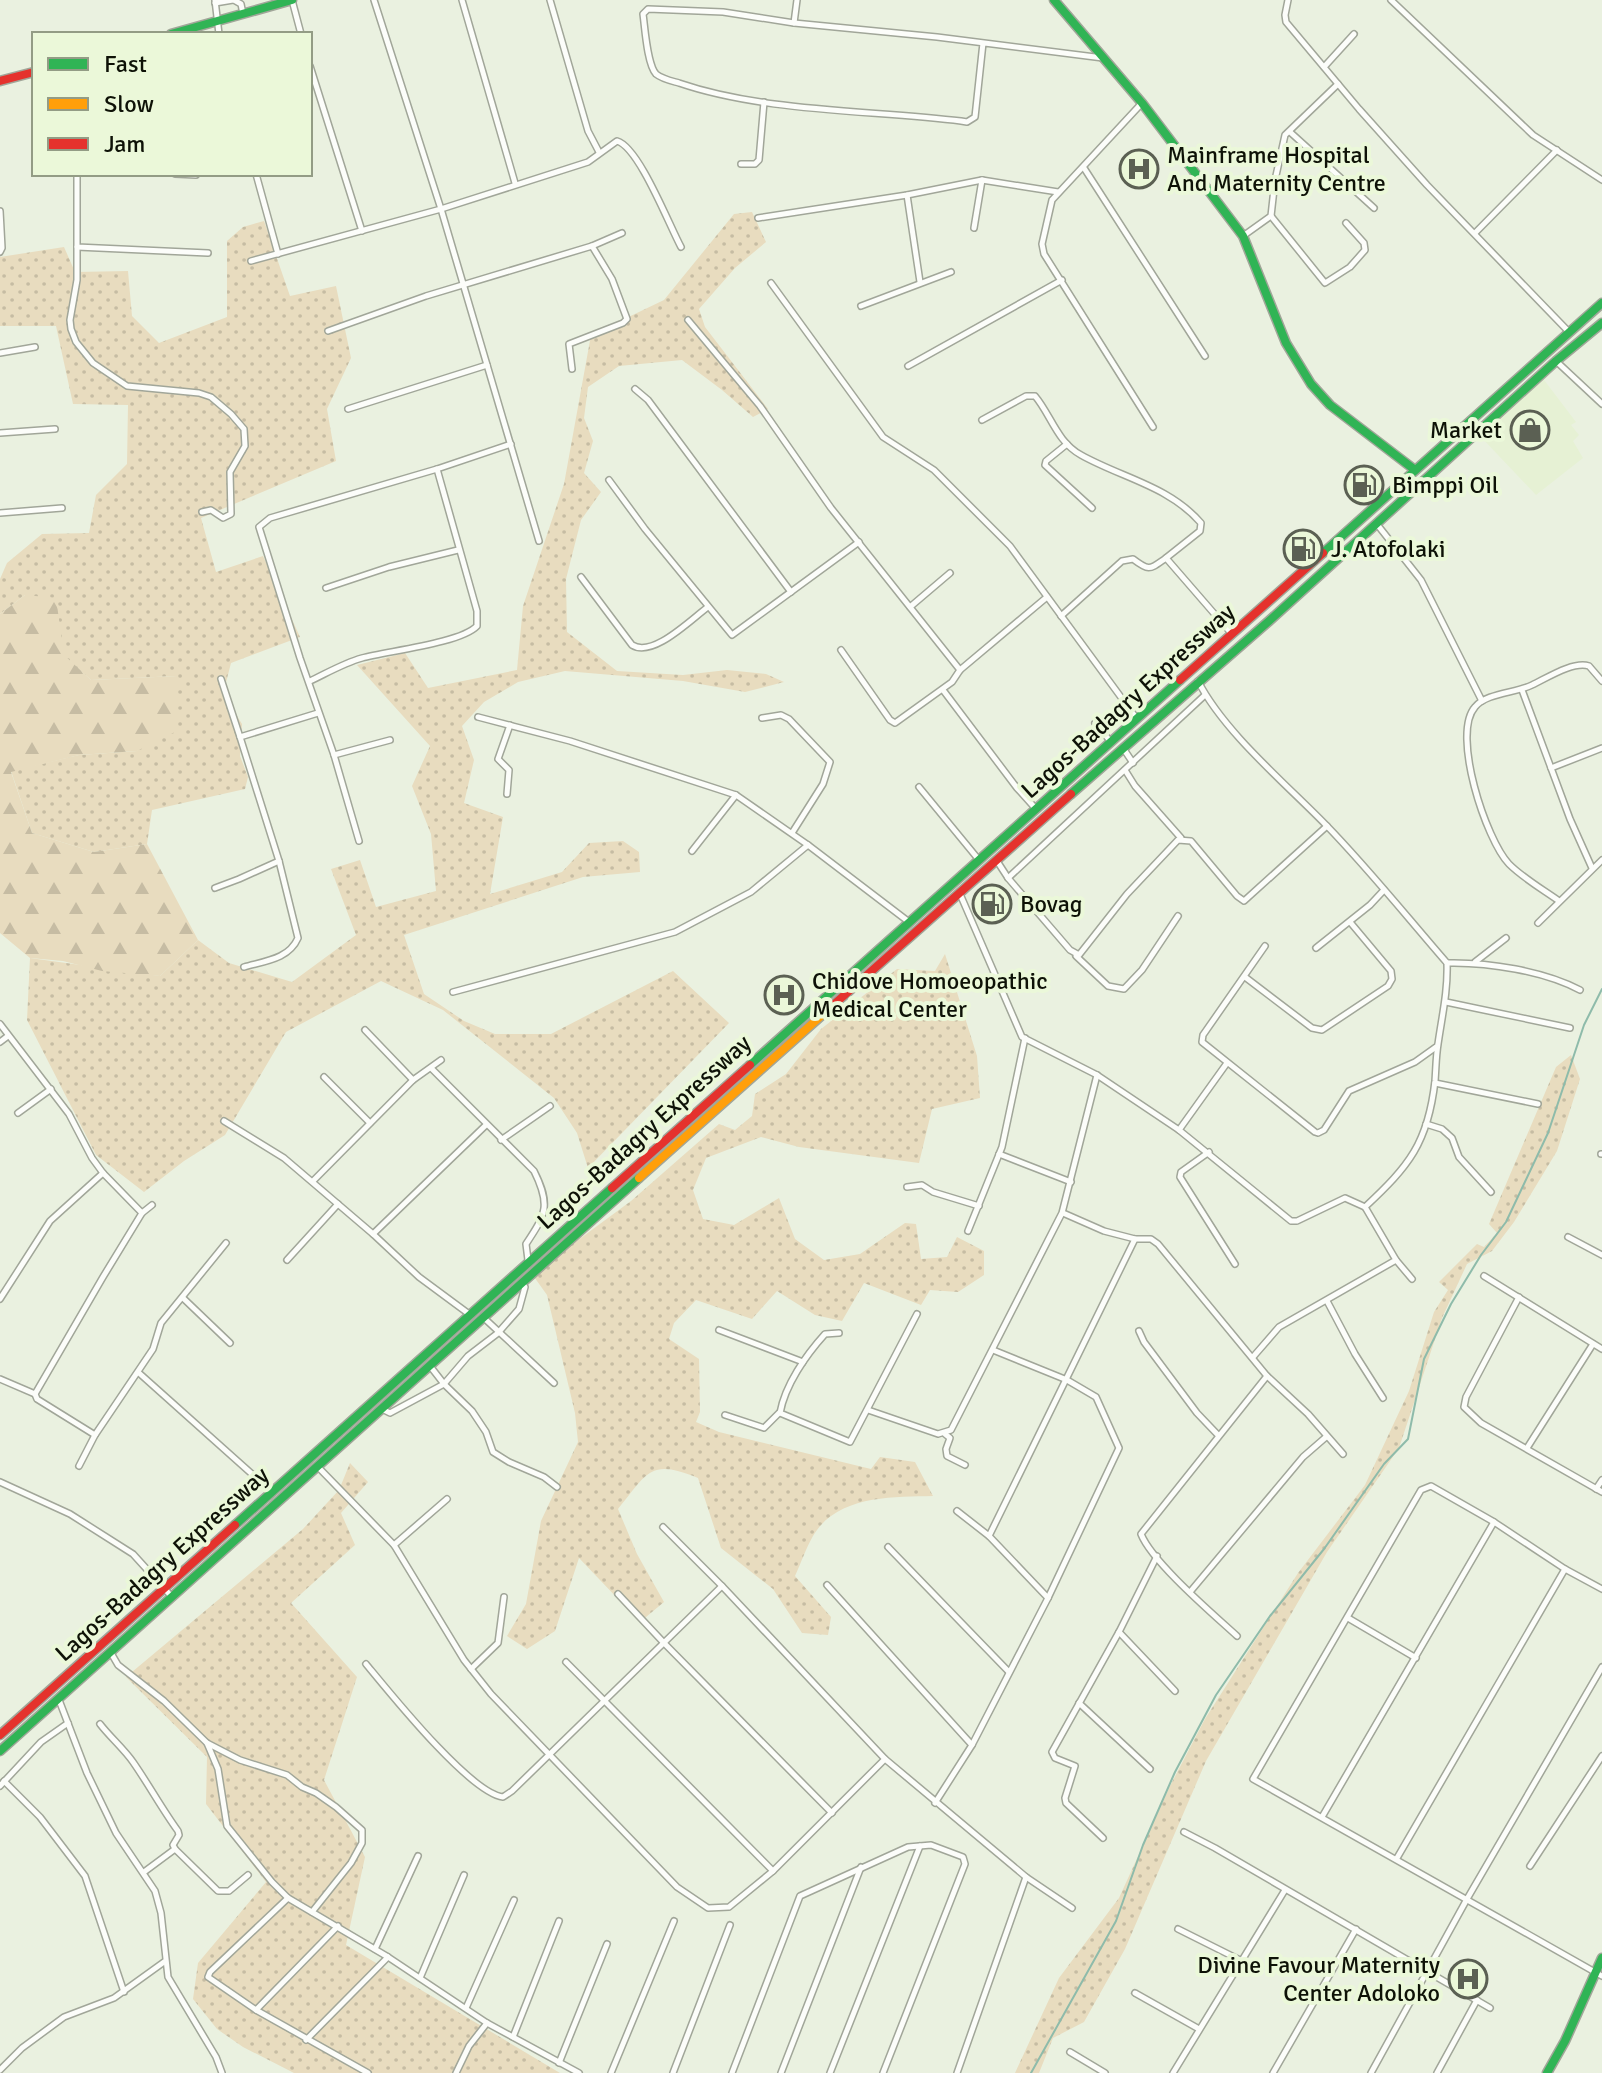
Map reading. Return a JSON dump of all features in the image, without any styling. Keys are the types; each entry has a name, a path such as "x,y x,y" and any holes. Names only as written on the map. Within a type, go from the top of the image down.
{"main road":[{"path":"179,32 292,0"},
{"path":"1054,0 1142,103 1243,236 1286,343 1308,381 1330,405 1415,470"},
{"path":"0,81 32,73"},
{"name":"Lagos-Badagry Expressway","path":"0,1735 1602,303"},
{"path":"1589,315 1601,324"},
{"name":"Lagos-Badagry Expressway","path":"0,1751 522,1282 1601,324"},
{"path":"1261,609 1269,621"},
{"path":"1547,2073 1598,1974 1602,1958"}],"street":[{"path":"219,32 215,2 233,0 241,4 243,14"},
{"path":"292,0 300,32"},
{"path":"374,0 441,209 539,541"},
{"path":"462,0 515,183"},
{"path":"550,0 588,131 599,152"},
{"path":"794,23 797,0"},
{"path":"1288,0 1286,22 1338,84 1427,185 1569,332"},
{"path":"1391,0 1533,135 1602,180"},
{"path":"983,43 975,117 967,122 726,97 656,73 650,61 644,13 648,9 723,12 794,23 983,43 1103,59"},
{"path":"1324,67 1354,34"},
{"path":"312,72 362,231"},
{"path":"1243,236 1271,216 1285,135 1338,84"},
{"path":"741,164 755,164 759,160 764,102"},
{"path":"1142,103 1084,168 1058,192 1049,207 1042,244 1044,254 1153,427"},
{"path":"1290,132 1374,208"},
{"path":"251,261 441,209 588,162 617,141 628,148 638,161 681,247"},
{"path":"1475,233 1557,150"},
{"path":"1084,168 1205,356"},
{"path":"77,176 77,280 71,308 71,329 76,342 93,363 127,386 199,393 211,397 244,429 245,446 230,472 231,514 223,518 211,510 202,512"},
{"path":"257,176 278,254"},
{"path":"758,218 982,180 1058,192"},
{"path":"974,228 982,180"},
{"path":"907,195 920,282"},
{"path":"0,211 0,252"},
{"path":"1271,216 1325,283 1350,267 1365,250 1364,243 1346,223"},
{"path":"328,331 462,285 592,246 622,233"},
{"path":"572,369 569,344 627,319 612,279 592,246"},
{"path":"77,247 208,253"},
{"path":"861,306 951,272"},
{"path":"908,366 1062,280"},
{"path":"771,283 886,441 917,458 948,483 1010,546 1138,720"},
{"path":"688,320 760,406 819,491 960,670"},
{"path":"0,353 35,347"},
{"path":"1556,361 1602,404"},
{"path":"348,409 487,365"},
{"path":"635,389 648,400 791,592"},
{"path":"982,420 1026,396 1035,396 1067,444 1081,455 1168,494 1202,527 1150,569 1133,559 1122,561 1061,616"},
{"path":"0,433 55,429"},
{"path":"359,841 334,755 259,532 260,525 270,518 309,505 437,469 511,444"},
{"path":"1067,444 1045,465 1092,508"},
{"path":"310,681 363,658 474,630 478,618 437,469"},
{"path":"609,480 727,632 734,635 859,542"},
{"path":"0,513 62,508"},
{"path":"1376,523 1421,580 1482,701"},
{"path":"326,588 458,550"},
{"path":"1166,558 1232,634"},
{"path":"910,607 950,573"},
{"path":"581,577 638,649 648,650 656,646 708,607"},
{"path":"841,650 894,723 943,690 960,670 1048,597"},
{"path":"1559,901 1508,863 1496,844 1480,805 1466,735 1472,711 1482,701 1522,690 1585,664 1602,681"},
{"path":"221,679 279,861 298,938 293,948 281,957 244,967"},
{"path":"1198,681 1205,695 1261,761 1327,826 1447,963 1446,1002 1426,1124 1415,1154 1392,1182 1365,1207"},
{"path":"943,690 1037,810"},
{"path":"1522,690 1592,868"},
{"path":"1008,878 1205,695"},
{"path":"240,737 318,713"},
{"path":"762,718 781,715 789,719 830,762 823,784 792,833"},
{"path":"478,717 736,795 792,833 910,923"},
{"path":"1095,723 1111,743"},
{"path":"507,794 509,770 498,759 510,725"},
{"path":"334,755 390,740"},
{"path":"1123,748 1133,763"},
{"path":"1551,768 1602,748"},
{"path":"1125,770 1135,786 1181,838 1191,841 1244,901 1327,826"},
{"path":"919,787 979,861"},
{"path":"692,851 736,795"},
{"path":"1075,955 1082,954 1127,894 1181,838"},
{"path":"453,992 675,932 751,892 808,845"},
{"path":"997,860 1008,878 1075,955 1108,986 1124,989 1142,970 1178,916"},
{"path":"1538,923 1602,860"},
{"path":"215,888 279,861"},
{"path":"1316,948 1384,890"},
{"path":"960,893 1020,1033 1025,1038 1097,1075 1179,1130 1291,1221 1345,1198 1365,1207 1396,1260 1412,1279"},
{"path":"1245,976 1312,1028 1322,1030 1388,986 1392,979 1391,971 1350,922"},
{"path":"1474,963 1506,938"},
{"path":"1265,946 1202,1038 1203,1044 1318,1133 1324,1130 1349,1091 1415,1062 1437,1046"},
{"path":"1447,963 1474,963 1564,981 1580,990"},
{"path":"1446,1002 1570,1028"},
{"path":"0,1024 69,1114 103,1173 142,1213"},
{"path":"365,1030 413,1080"},
{"path":"0,1042 8,1036"},
{"path":"968,1231 999,1154 1025,1038"},
{"path":"313,1181 413,1080 441,1060"},
{"path":"1179,1130 1227,1063"},
{"path":"432,1069 534,1171 546,1199 543,1219 526,1244 529,1261"},
{"path":"944,1434 951,1430 1062,1213 1097,1075"},
{"path":"324,1077 370,1123"},
{"path":"1435,1083 1538,1104"},
{"path":"18,1113 51,1089"},
{"path":"501,1140 550,1106"},
{"path":"224,1121 284,1158 419,1277 469,1314"},
{"path":"1426,1124 1442,1129 1452,1138 1459,1157 1491,1192"},
{"path":"373,1234 486,1125"},
{"path":"1209,1152 1181,1172 1180,1177 1235,1264"},
{"path":"999,1154 1071,1182"},
{"path":"0,1299 50,1221 103,1173"},
{"path":"907,1187 922,1185 933,1192 979,1206"},
{"path":"287,1260 338,1204"},
{"path":"35,1394 142,1213 152,1205"},
{"path":"1062,1213 1104,1231 1135,1239 1151,1239 1158,1244 1267,1376 1308,1414 1343,1454"},
{"path":"1568,1237 1602,1255"},
{"path":"989,1536 1135,1239"},
{"path":"79,1466 95,1435 153,1349 161,1323 226,1243"},
{"path":"1253,1357 1279,1327 1396,1260"},
{"path":"1484,1276 1602,1349"},
{"path":"382,1409 390,1413 399,1410 444,1384 468,1356 498,1333 519,1309 525,1287 522,1282"},
{"path":"1519,1297 1466,1397 1464,1407 1481,1423 1599,1490 1602,1480"},
{"path":"183,1298 230,1343"},
{"path":"1327,1301 1383,1398"},
{"path":"780,1413 847,1442 853,1439 917,1314"},
{"path":"484,1318 554,1383"},
{"path":"719,1330 803,1362"},
{"path":"1139,1331 1197,1413 1218,1435"},
{"path":"725,1415 764,1428 780,1413 803,1362 825,1334 839,1333"},
{"path":"1527,1448 1593,1344"},
{"path":"935,1803 972,1745 1048,1598 1119,1448 1098,1399 1067,1380 993,1350"},
{"path":"430,1366 472,1411 486,1432 493,1452 544,1477 557,1487"},
{"path":"139,1373 272,1492"},
{"path":"1237,1636 1190,1592 1142,1538 1143,1530 1267,1376"},
{"path":"0,1379 35,1394 37,1399 95,1435"},
{"path":"868,1410 944,1434 950,1438 947,1456 965,1465"},
{"path":"1190,1592 1303,1457 1326,1437"},
{"path":"318,1467 394,1545 471,1669 491,1694 677,1887 708,1908 729,1907 773,1871 885,1759"},
{"path":"0,1482 79,1519 133,1554 172,1598"},
{"path":"1598,1974 1253,1779 1426,1486 1494,1522 1565,1569 1602,1589"},
{"path":"394,1545 447,1499"},
{"path":"957,1511 989,1536 1048,1598"},
{"path":"1322,1817 1494,1522"},
{"path":"663,1527 885,1759 1026,1877 1072,1908"},
{"path":"888,1547 1009,1672"},
{"path":"1103,1838 1066,1803 1075,1766 1053,1756 1053,1748 1119,1632 1157,1556"},
{"path":"1397,1858 1565,1569"},
{"path":"827,1585 972,1745"},
{"path":"366,1664 458,1767 493,1796 503,1797 722,1586"},
{"path":"618,1594 832,1813"},
{"path":"471,1669 498,1643 504,1597"},
{"path":"1348,1618 1416,1658"},
{"path":"1119,1632 1175,1691"},
{"path":"111,1653 118,1665 164,1701 207,1743 240,1760 287,1775 336,1807 362,1830 362,1843 351,1863 312,1912"},
{"path":"566,1662 773,1871"},
{"path":"1371,2073 1467,1899 1602,1667"},
{"path":"59,1699 87,1773 116,1833 155,1891 161,1913 168,1977 216,2057 222,2073"},
{"path":"1079,1703 1150,1769"},
{"path":"68,1723 41,1742 2,1783 40,1817 85,1876 124,1992"},
{"path":"100,1724 116,1746 131,1758 178,1831 173,1845 175,1849 218,1891 229,1891 248,1875"},
{"path":"207,1743 218,1769 227,1826 288,1898 388,1957 487,2023 579,2073"},
{"path":"1530,1866 1602,1756"},
{"path":"1184,1832 1490,2008"},
{"path":"830,2073 920,1845"},
{"path":"732,2073 800,1896 861,1867 920,1845 931,1845 963,1857 965,1864 883,2073"},
{"path":"144,1872 175,1849"},
{"path":"375,1949 418,1856"},
{"path":"781,2073 861,1867"},
{"path":"420,1978 464,1875"},
{"path":"957,2073 1026,1877"},
{"path":"1173,2073 1285,1889"},
{"path":"288,1898 208,1975 210,1980 306,2040 368,2073"},
{"path":"466,2008 514,1900"},
{"path":"513,2037 559,1921"},
{"path":"611,2073 674,1921"},
{"path":"673,2073 730,1925"},
{"path":"256,2010 338,1926"},
{"path":"1178,1929 1240,1960"},
{"path":"1273,2073 1356,1929"},
{"path":"559,2063 607,1944"},
{"path":"306,2040 388,1957"},
{"path":"0,2070 22,2048 64,2017 124,1992 164,1962"},
{"path":"1135,1993 1199,2029"},
{"path":"1437,2073 1477,2000"},
{"path":"456,2073 469,2046 487,2023"},
{"path":"1070,2052 1105,2073"}],"shaded area":[{"name":"Market","path":"1538,372 1576,422 1571,425 1579,435 1573,441 1583,458 1536,495 1480,436"}],"green space":[{"path":"752,212 766,242 735,268 699,309 705,327 768,409 753,417 682,360 619,366 588,387 584,418 593,441 584,473 601,492 581,520 566,579 567,632 617,671 683,675 727,670 766,674 784,682 745,692 683,681 565,671 518,682 484,702 462,726 474,760 464,803 503,817 490,894 562,872 589,843 623,841 639,852 640,872 583,877 404,935 424,994 464,1021 495,1034 551,1034 673,971 729,1023 588,1168 577,1133 554,1098 443,1010 381,981 286,1032 225,1135 144,1192 96,1155 27,1020 30,958 160,976 198,940 229,963 292,982 356,935 331,869 360,860 376,907 436,891 431,834 412,786 430,746 357,665 405,653 428,688 517,670 523,606 564,484 591,335 664,300 734,214"},
{"path":"264,221 290,296 336,286 351,358 327,409 336,461 201,518 216,572 263,556 300,637 231,663 223,694 242,724 240,756 248,777 245,789 152,810 147,844 94,852 32,833 11,771 79,755 137,751 177,676 91,680 64,656 25,595 0,614 0,579 7,563 42,534 89,533 96,495 127,464 128,405 73,404 56,326 0,326 0,257 64,247 75,272 128,271 132,316 159,343 227,317 227,241 243,227"},
{"path":"25,595 56,598 64,655 91,680 177,676 175,732 137,751 79,755 11,772 32,833 94,852 147,844 198,940 160,976 102,971 63,961 30,958 0,933 0,614"},
{"path":"945,954 977,1056 980,1098 932,1109 919,1163 799,1147 761,1137 706,1158 693,1190 703,1219 734,1225 779,1198 795,1239 824,1260 860,1254 905,1223 916,1224 921,1259 947,1257 957,1237 984,1251 984,1275 958,1292 930,1290 921,1305 864,1283 842,1321 815,1315 777,1291 752,1319 696,1300 674,1323 669,1339 699,1359 700,1412 696,1422 719,1432 871,1469 880,1457 915,1462 933,1496 867,1501 836,1513 823,1523 810,1541 795,1576 831,1617 828,1635 802,1633 773,1589 721,1548 698,1478 669,1469 651,1472 618,1509 637,1554 664,1602 640,1622 579,1558 555,1631 527,1649 507,1636 526,1604 541,1521 578,1442 575,1413 547,1295 532,1274 631,1201 719,1124 735,1130 752,1116 755,1094 786,1074 821,1029 897,969 935,971"},
{"path":"1571,1055 1580,1079 1557,1151 1514,1222 1492,1251 1467,1264 1442,1318 1399,1448 1327,1552 1206,1761 1125,1949 1084,2022 1053,2038 1039,2073 1015,2073 1059,1978 1119,1898 1170,1786 1205,1719 1298,1573 1365,1485 1409,1391 1434,1312 1448,1290 1439,1282 1477,1244 1484,1247 1497,1233 1489,1224 1556,1067"},
{"path":"350,1463 368,1482 341,1513 355,1545 291,1603 357,1677 324,1780 365,1857 346,1945 560,2073 294,2073 243,2047 217,2029 193,1999 198,1963 266,1882 206,1804 207,1757 126,1677 303,1529 339,1490"}],"waterway":[{"path":"1031,2073 1116,1921 1143,1845 1175,1772 1216,1695 1270,1616 1324,1549 1384,1464 1408,1439 1424,1359 1451,1304 1506,1222 1548,1133 1584,1025 1602,989"}],"traffic: fast":[{"path":"178,32 292,0"},
{"path":"1054,0 1142,103 1243,236 1286,343 1311,384 1330,405 1415,470"},
{"path":"1323,553 1602,303"},
{"path":"1071,794 1602,323"},
{"path":"750,1065 1180,680"},
{"path":"0,1751 639,1178"},
{"path":"235,1525 612,1188"},
{"path":"1547,2073 1565,2041 1602,1958"}],"traffic: slow":[{"path":"639,1178 831,1007"}],"traffic: jam":[{"path":"0,81 32,73"},
{"path":"1180,680 1323,553"},
{"path":"831,1007 1071,794"},
{"path":"612,1188 750,1065"},
{"path":"0,1735 235,1525"}],"place":[{"name":"Mainframe Hospital And Maternity Centre","path":"1139,169"},
{"name":"Market","path":"1530,430"},
{"name":"Bimppi Oil","path":"1364,485"},
{"name":"J. Atofolaki","path":"1303,549"},
{"name":"Bovag","path":"992,904"},
{"name":"Chidove Homoeopathic Medical Center","path":"784,995"},
{"name":"Divine Favour Maternity Center Adoloko","path":"1468,1979"}]}
